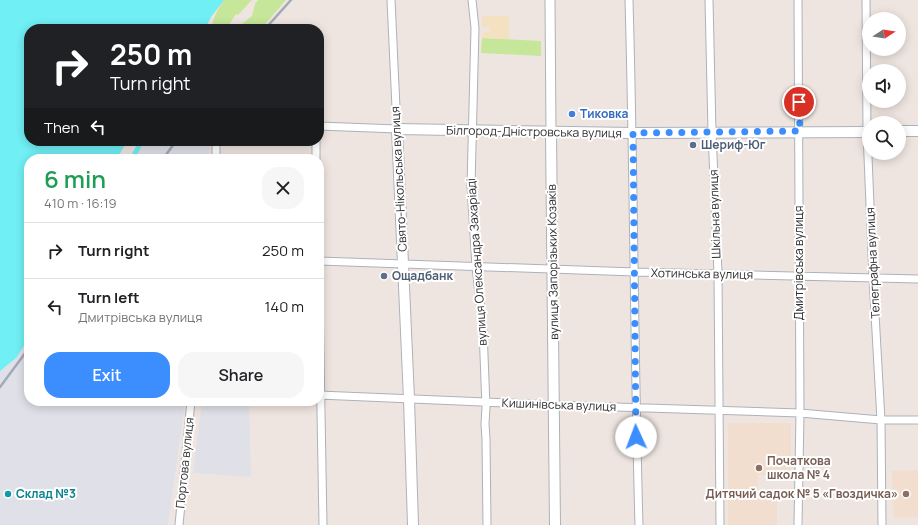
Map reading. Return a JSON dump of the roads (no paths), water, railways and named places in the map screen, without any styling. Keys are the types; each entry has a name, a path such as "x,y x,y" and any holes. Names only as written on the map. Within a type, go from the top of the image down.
{"main road":[{"name":"Білгород-Дністровська вулиця","path":"397,129 633,133 800,131 862,132"},
{"name":"Свято-Нікольська вулиця","path":"397,129 413,525"},
{"path":"906,131 918,131"},
{"name":"вулиця Запорізьких Козаків","path":"551,132 555,525"}],"street":[{"name":"Свято-Нікольська вулиця","path":"391,0 397,129"},
{"name":"вулиця Олександра Захаріаді","path":"472,0 475,28 473,54 471,186 476,267 483,324 486,402 487,525"},
{"name":"вулиця Запорізьких Козаків","path":"550,0 551,132"},
{"path":"629,0 633,133 635,408 639,525"},
{"name":"Шкільна вулиця","path":"709,0 712,132 718,274 720,525"},
{"name":"Дмитрівська вулиця","path":"798,0 800,131 800,413 798,525"},
{"name":"Телеграфна вулиця","path":"866,0 868,116"},
{"name":"Білгород-Дністровська вулиця","path":"324,126 397,129"},
{"name":"Телеграфна вулиця","path":"869,160 873,278 881,420 882,525"},
{"name":"Хотинська вулиця","path":"324,261 553,270 918,278"},
{"name":"Кишинівська вулиця","path":"324,395 554,405 800,413 881,420 918,420"},
{"name":"Портова вулиця","path":"179,525 191,406"},
{"path":"320,406 323,525"}],"water":[{"path":"0,0 224,0 208,24 24,24 24,146 142,146 138,154 24,154 24,346 16,358 0,371"}],"railway":[{"path":"269,24 291,0"},
{"path":"167,154 172,146"},
{"path":"0,387 24,355"}],"place":[{"name":"Тиковка","path":"572,114"},
{"name":"Шериф-Юг","path":"693,145"},
{"name":"Ощадбанк","path":"384,276"},
{"name":"Початкова школа № 4","path":"759,468"},
{"name":"Склад №3","path":"8,494"},
{"name":"Дитячий садок № 5 «Гвоздичка»","path":"906,494"}]}
